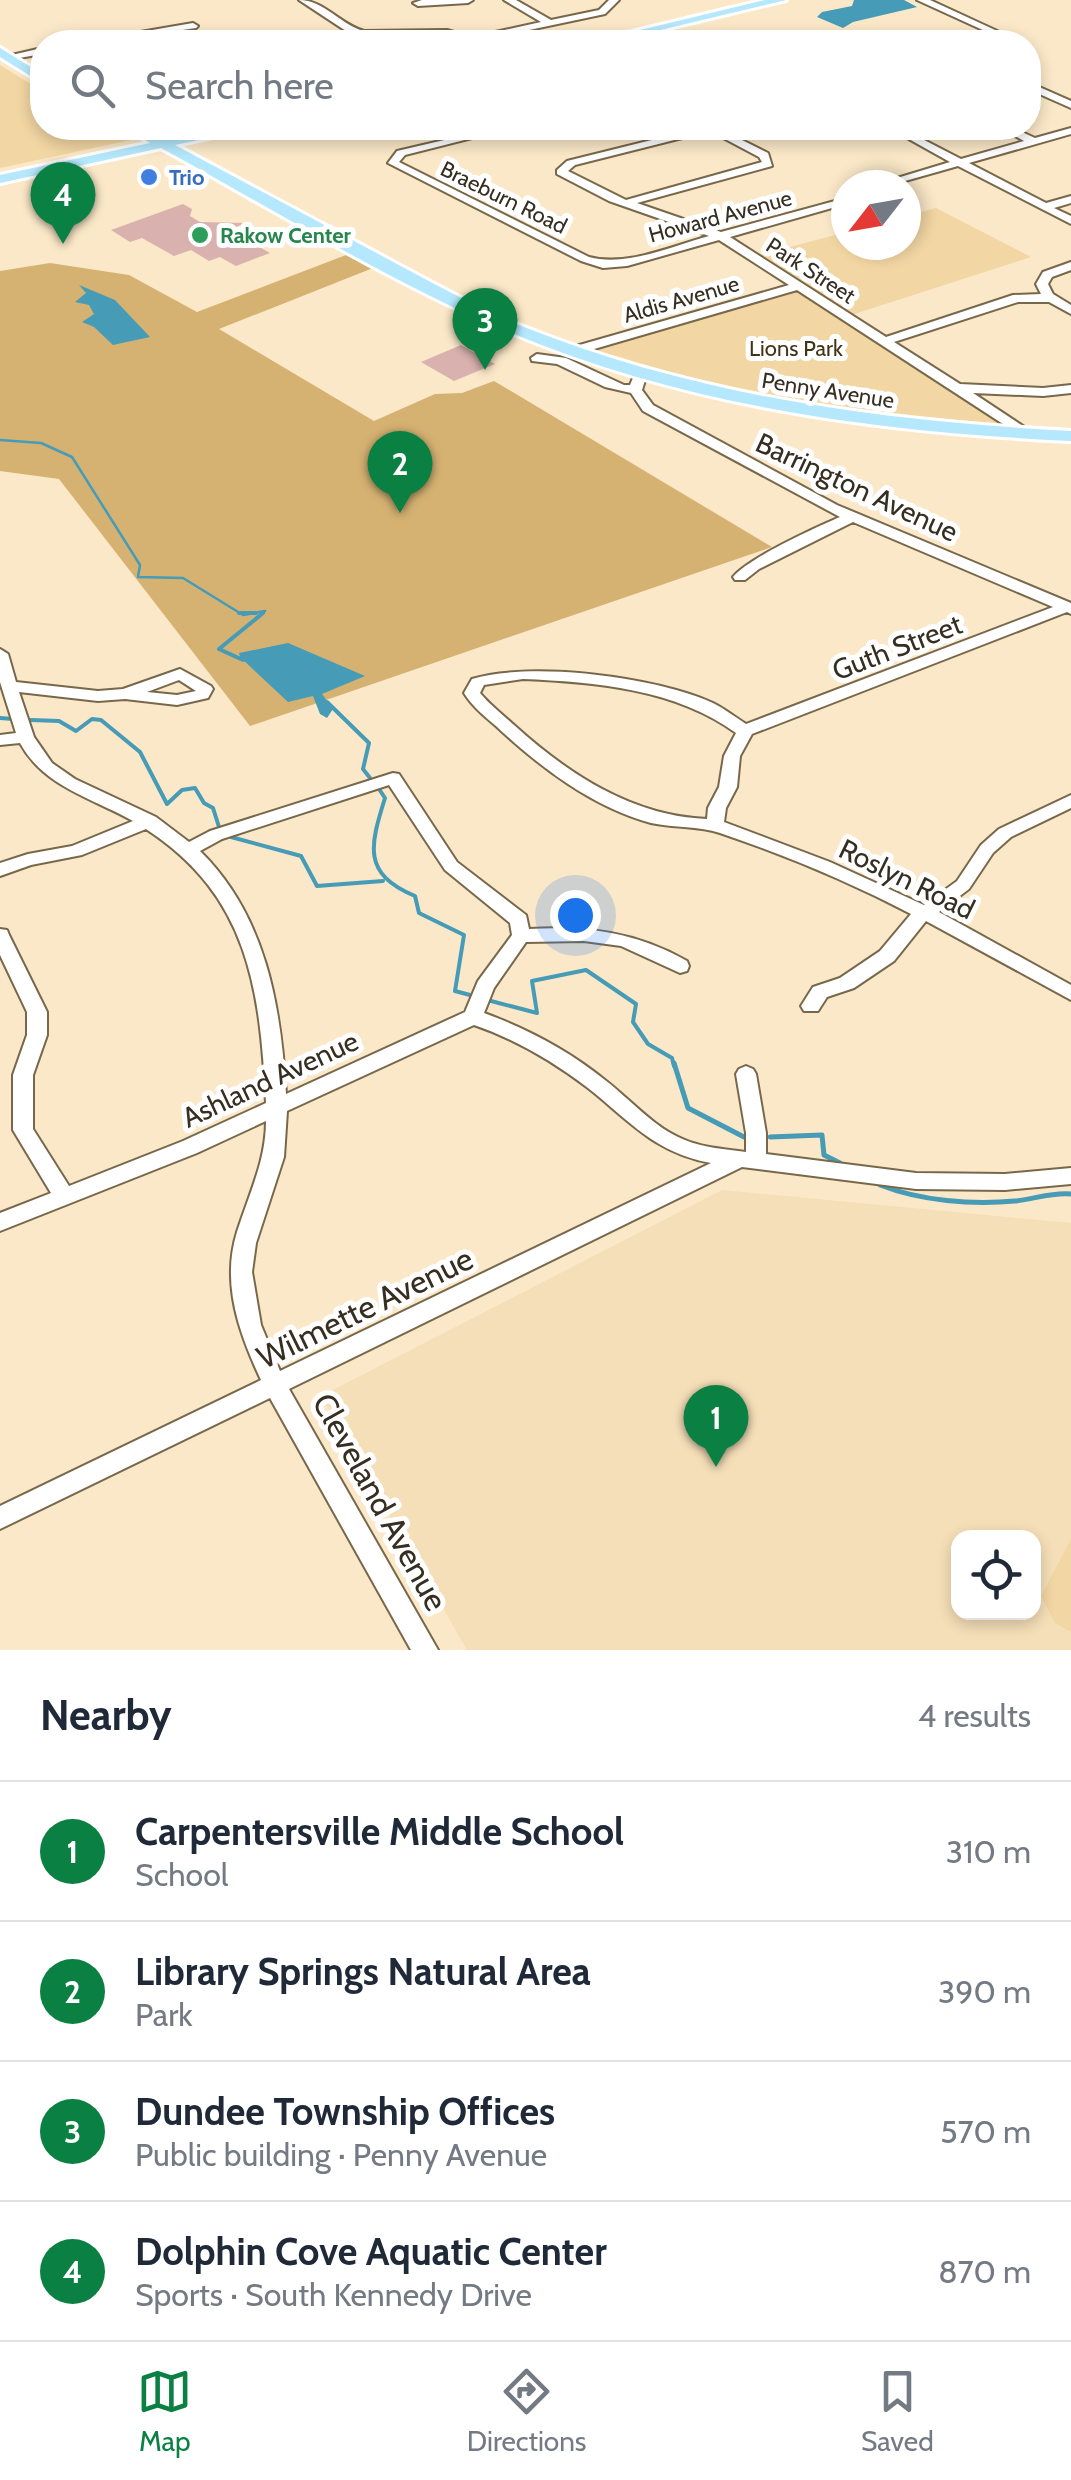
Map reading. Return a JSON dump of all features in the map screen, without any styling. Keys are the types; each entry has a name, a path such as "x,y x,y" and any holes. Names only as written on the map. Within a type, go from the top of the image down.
{"main road":[{"path":"654,30 780,0"},
{"path":"702,19 801,0"},
{"path":"4,55 30,71"},
{"path":"0,176 163,140"},
{"path":"159,141 165,140"},
{"name":"Penny Avenue","path":"159,141 473,310 638,382 924,428 1071,436"}],"street":[{"path":"304,0 350,30"},
{"path":"418,4 468,0"},
{"path":"508,0 550,24"},
{"path":"524,30 602,12 614,0"},
{"path":"922,0 989,30"},
{"path":"166,30 192,26"},
{"path":"4,55 30,52"},
{"path":"1041,91 1071,105"},
{"path":"1041,139 1071,131"},
{"name":"Braeburn Road","path":"454,140 406,151 393,159 399,168 603,264"},
{"name":"Park Street","path":"662,140 571,162 561,169 564,176 625,204 720,236 1028,434"},
{"path":"625,204 769,162 764,154 735,140"},
{"path":"917,140 1071,221"},
{"path":"921,173 1037,140"},
{"path":"1045,207 1071,199"},
{"name":"Howard Avenue","path":"603,264 627,262 831,205"},
{"path":"1071,266 1044,279 1043,290 1049,298 1071,310"},
{"name":"Aldis Avenue","path":"573,351 799,286"},
{"path":"885,341 1017,298 1049,298"},
{"name":"Barrington Avenue","path":"537,358 551,357 614,388 638,382 655,412 852,517 1069,608"},
{"path":"958,388 1043,392 1071,389"},
{"path":"740,577 747,568 780,554 803,537 852,517"},
{"name":"Guth Street","path":"744,731 1069,608"},
{"path":"0,654 26,737 0,740"},
{"name":"Roslyn Road","path":"744,731 716,711 681,698 560,676 505,674 484,678 472,693 518,741 595,792 673,824 715,825 771,844 928,915 1071,994"},
{"path":"10,686 98,696 125,694"},
{"path":"715,825 717,808 728,786 732,756 744,731"},
{"name":"Cleveland Avenue","path":"26,737 37,758 60,777 150,821 191,849 221,884 252,947 263,986 276,1152 246,1234 241,1271 252,1330 277,1387 425,1650"},
{"path":"191,849 216,835 393,778 451,866 519,920 521,936 485,986 473,1016 515,1034 559,1060 605,1091 661,1138 689,1151 916,1181 1004,1182 1071,1176"},
{"path":"811,1006 820,992 871,970 903,940 910,926 963,885 987,848 1005,833 1071,801"},
{"path":"0,870 76,851 150,821"},
{"path":"0,935 38,1012 37,1035 23,1075 23,1130 65,1197"},
{"path":"521,936 615,936 660,953 680,966"},
{"name":"Ashland Avenue","path":"0,1222 190,1148 473,1016"},
{"path":"746,1074 756,1133 748,1160"},
{"name":"Wilmette Avenue","path":"0,1518 748,1160"}],"shaded area":[{"path":"346,255 373,268 219,329 374,421 435,394 462,393 494,381 772,547 250,726 59,479 0,471 0,271 50,263 129,275 197,312"},
{"path":"722,1190 1071,1223 1071,1650 467,1650 321,1396"}],"green space":[{"path":"0,65 30,84 30,140 131,140 0,168"},
{"name":"Lions Park","path":"936,208 1031,257 842,318 1002,422 998,426 912,423 779,403 615,360 595,351 807,287 760,255 831,236 831,260 921,260 921,212"},
{"path":"1071,1539 1071,1632 1055,1623 1041,1596"}],"water":[{"path":"854,0 904,0 917,7 853,22 843,28 817,17 822,12 852,6"},
{"path":"79,285 115,300 150,337 113,345 94,327 82,322 94,314 89,305 75,302 86,293"},
{"path":"288,643 365,676 322,694 333,709 327,718 320,714 313,696 288,702 239,653"}],"building":[{"name":"Rakow Center","path":"183,204 192,209 190,216 200,222 245,223 229,230 270,253 236,266 220,257 209,261 191,250 174,256 142,238 130,242 111,230"},
{"path":"461,345 495,364 454,381 421,362"}],"waterway":[{"path":"0,440 41,443 72,457 140,565 138,577 183,578 240,613"},
{"path":"254,613 265,611 260,615"},
{"path":"240,613 254,613"},
{"path":"240,613 254,613"},
{"path":"243,660 219,649 263,613"},
{"path":"327,702 369,743 363,769 370,778"},
{"path":"0,718 13,719"},
{"path":"31,720 59,721 76,731 92,719 101,720 140,752 167,804 182,790 195,788 204,803 213,808 219,827"},
{"path":"379,789 385,798 374,844 378,868 386,878 415,896 419,913 464,935 455,991 470,995"},
{"path":"231,837 301,856 317,886 383,881"},
{"path":"491,1001 537,1013 532,981 586,970 636,1004 633,1022 648,1044 672,1058 674,1066"},
{"path":"674,1063 688,1108 744,1137"},
{"path":"770,1137 822,1135 824,1155 840,1163"},
{"path":"880,1185 912,1195 964,1202 1071,1194"}],"place":[{"name":"Trio","path":"149,177"},
{"name":"Rakow Center","path":"200,235"},
{"name":"Dolphin Cove Aquatic Center","path":"63,244"},
{"name":"Dundee Township Offices","path":"485,370"},
{"name":"Library Springs Natural Area","path":"400,513"},
{"name":"Carpentersville Middle School","path":"716,1467"}]}
